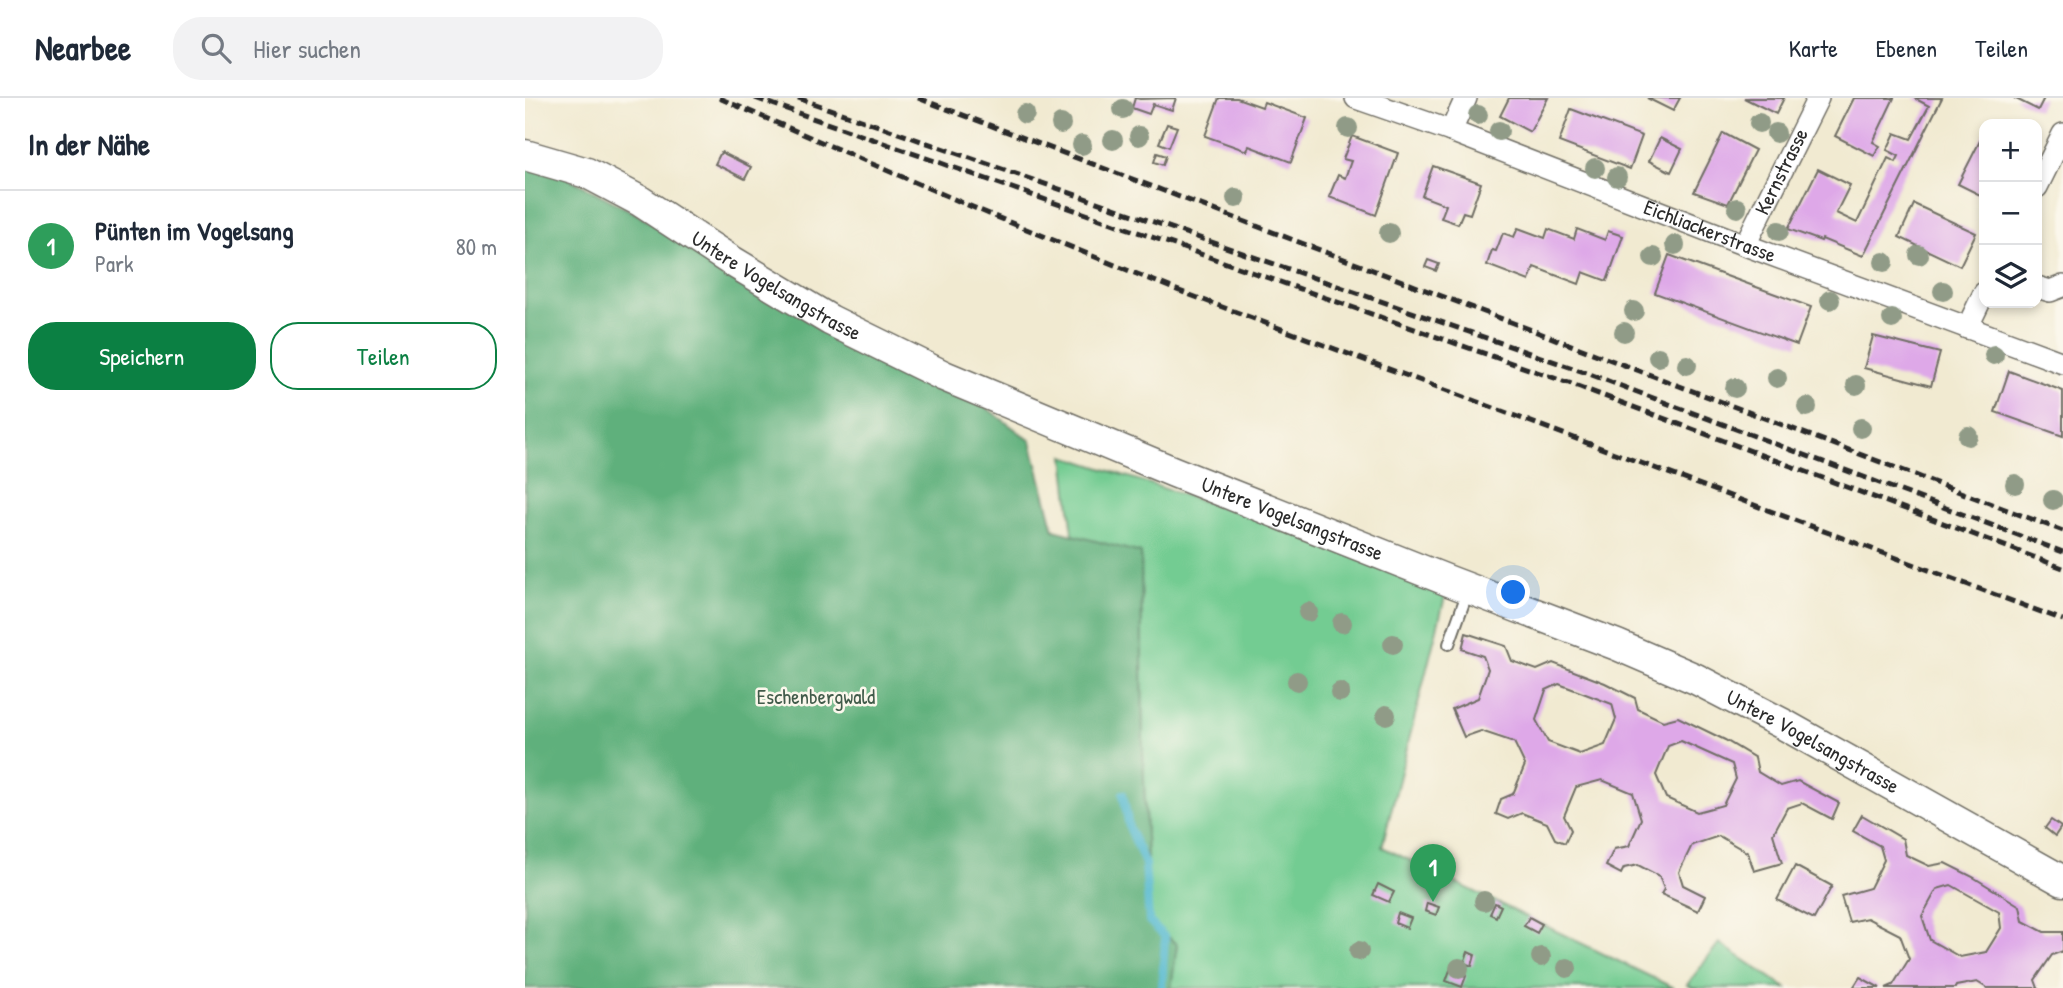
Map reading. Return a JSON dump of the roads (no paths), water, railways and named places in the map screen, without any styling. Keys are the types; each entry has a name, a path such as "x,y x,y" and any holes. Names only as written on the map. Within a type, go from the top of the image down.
{"main road":[{"name":"Untere Vogelsangstrasse","path":"525,155 587,173 640,201 730,260 830,320 944,376 1174,472 1617,645 1696,680 1783,724 2063,881"}],"street":[{"name":"Eichliackerstrasse","path":"1356,98 1451,131 1745,245 2063,363"},
{"path":"1451,131 1466,98"},
{"name":"Kernstrasse","path":"1745,245 1818,98"},
{"path":"2039,182 2063,134"},
{"path":"2042,288 2050,290 2063,286"},
{"path":"1968,328 1979,304"}],"lane":[{"path":"1449,644 1469,589"}],"waterway":[{"path":"1123,794 1129,827 1145,864 1149,921 1165,937 1162,988"}],"railway":[{"path":"719,98 977,209 1174,289 2063,620"},
{"path":"755,98 1580,387 2063,568"},
{"path":"798,98 1584,372 2063,552"},
{"path":"918,98 2063,531"}],"place":[{"name":"Pünten im Vogelsang","path":"1433,902"}],"park label":[{"name":"Eschenbergwald","path":"816,697"}]}
